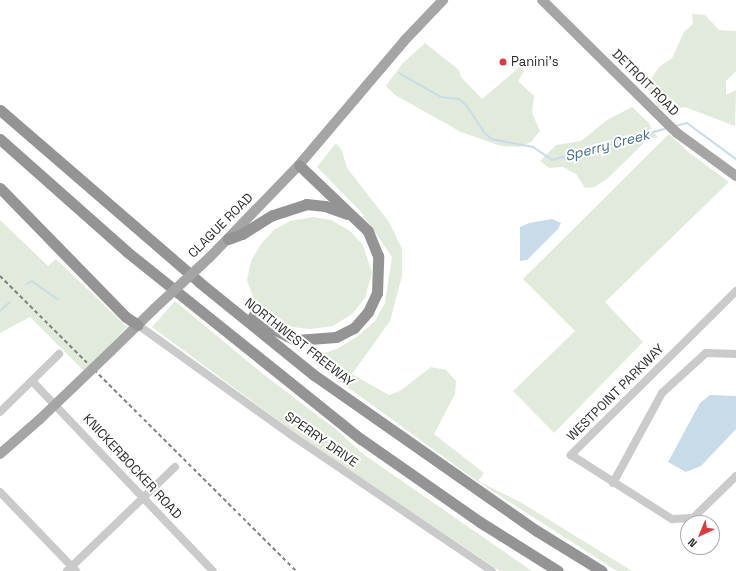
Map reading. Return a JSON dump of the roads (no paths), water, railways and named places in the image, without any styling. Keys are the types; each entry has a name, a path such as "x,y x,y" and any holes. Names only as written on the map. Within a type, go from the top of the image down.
{"highway":[{"name":"NORTHWEST FREEWAY","path":"0,110 205,287 314,375 393,432 537,531 602,571"},
{"path":"0,139 126,251 361,439 480,522 558,571"},
{"path":"205,287 234,302 267,326 296,340 336,336 354,328 368,312 377,293 378,256 368,232 357,219 299,165"},
{"path":"0,188 126,317 138,325"},
{"path":"228,239 242,234 272,215 306,204 339,210 357,219"}],"main road":[{"name":"CLAGUE ROAD","path":"0,454 39,420 228,239 299,165 400,46 443,0"},
{"name":"DETROIT ROAD","path":"542,0 661,119 677,133 736,176"}],"street":[{"name":"WESTPOINT PARKWAY","path":"736,291 571,455 661,514 681,520 693,518 736,476"},
{"name":"SPERRY DRIVE","path":"138,325 294,437 492,571"},
{"path":"613,483 662,393 706,353 736,354"},
{"path":"0,412 59,354"},
{"name":"KNICKERBOCKER ROAD","path":"32,381 213,571"},
{"path":"0,492 72,570 143,496 175,467"}],"water":[{"path":"552,219 561,223 558,229 527,260 520,261 520,227 529,223"},
{"path":"710,395 736,396 736,429 701,466 686,472 668,462 700,403"}],"waterway":[{"name":"Sperry Creek","path":"399,73 441,97 459,99 467,106 483,131 491,139 533,147 552,160 667,128"},
{"name":"Sperry Creek","path":"675,126 687,123 736,159"},
{"path":"27,284 32,281 58,300"},
{"name":"Sperry Creek","path":"0,311 10,302"}],"railway":[{"path":"0,276 296,571"}],"place":[{"name":"Panini's","path":"503,62"}]}
